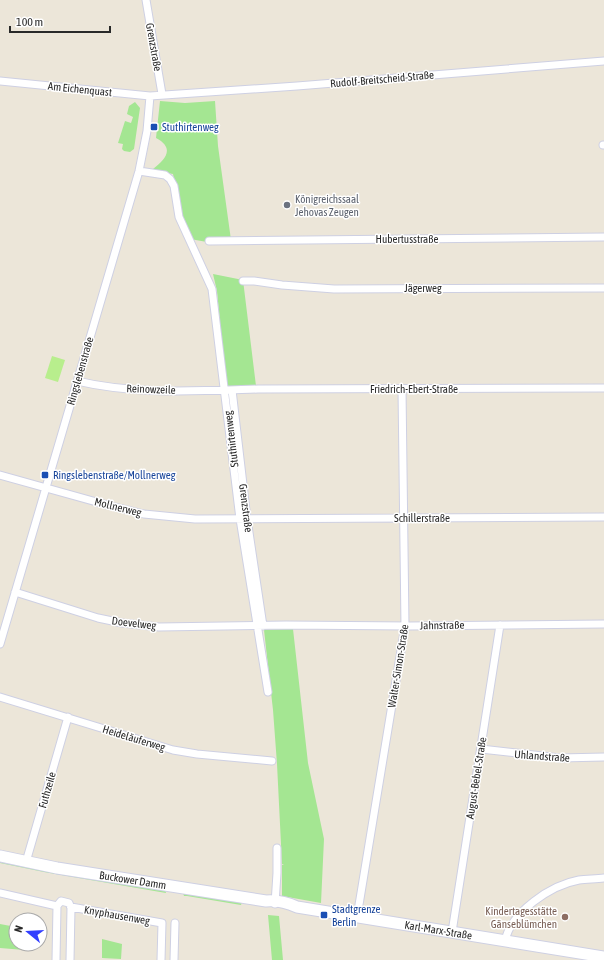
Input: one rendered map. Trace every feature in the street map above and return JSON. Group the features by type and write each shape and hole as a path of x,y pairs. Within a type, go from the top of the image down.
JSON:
{"main road":[{"name":"Buckower Damm","path":"0,856 26,862 276,903"},
{"name":"Karl-Marx-Straße","path":"276,903 286,909 297,907 604,956"}],"street":[{"name":"Grenzstraße","path":"146,0 161,95"},
{"name":"Rudolf-Breitscheid-Straße","path":"161,95 209,93 604,61"},
{"name":"Am Eichenquast","path":"0,81 150,96 161,95"},
{"name":"Ringslebenstraße","path":"0,644 139,171 147,131 150,96"},
{"name":"Stuthirtenweg","path":"139,171 165,175 170,178 174,186 179,217 212,289 228,391 268,692"},
{"name":"Hubertusstraße","path":"209,241 604,237"},
{"name":"Jägerweg","path":"243,281 334,289 604,288"},
{"name":"Reinowzeile","path":"77,381 94,385 122,388 228,391"},
{"name":"Friedrich-Ebert-Straße","path":"228,391 604,388"},
{"name":"Walter-Simon-Straße","path":"357,917 405,626 402,389"},
{"name":"Mollnerweg","path":"0,474 144,514 195,519 244,519"},
{"name":"Schillerstraße","path":"244,519 604,517"},
{"name":"Doevelweg","path":"15,592 98,618 122,623 159,626 260,626"},
{"name":"Jahnstraße","path":"260,626 604,624"},
{"name":"August-Bebel-Straße","path":"452,932 500,625"},
{"name":"Heideläuferweg","path":"0,697 173,750 194,754 272,761"},
{"name":"Futhzeile","path":"26,862 68,717"},
{"name":"Uhlandstraße","path":"481,749 560,758 604,757"},
{"path":"276,903 277,848"},
{"path":"504,940 515,920 538,898 559,886 579,880 604,878"},
{"name":"Knyphausenweg","path":"0,893 58,906 60,902 65,901 69,903 71,908 162,923 161,960"},
{"path":"56,960 58,906"},
{"path":"70,960 71,908"},
{"path":"174,923 174,960"}],"green space":[{"path":"160,101 185,103 215,101 218,146 231,240 207,242 190,239 182,220 173,174 155,171 153,169 165,157 167,150 162,142 156,138"},
{"path":"135,102 140,108 134,149 130,152 124,151 122,149 123,144 118,143 125,121 131,123 133,117 127,114 129,106"},
{"path":"213,274 243,280 256,386 226,386 217,291"},
{"path":"52,356 65,360 58,382 45,378"},
{"path":"293,629 308,763 324,839 321,903 282,896 282,865 284,865 282,864 273,710 264,630"},
{"path":"0,859 165,889 166,893 0,863"},
{"path":"183,893 242,902 241,905 184,896"},
{"path":"268,915 279,916 283,960 272,960"},
{"path":"0,924 8,926 8,949 0,948"},
{"path":"102,939 122,944 121,959 102,958"}],"place":[{"name":"Stuthirtenweg","path":"154,127"},
{"name":"Königreichssaal Jehovas Zeugen","path":"287,205"},
{"name":"Ringslebenstraße/Mollnerweg","path":"45,475"},
{"name":"Stadtgrenze Berlin","path":"324,915"},
{"name":"Kindertagesstätte Gänseblümchen","path":"565,917"}]}
